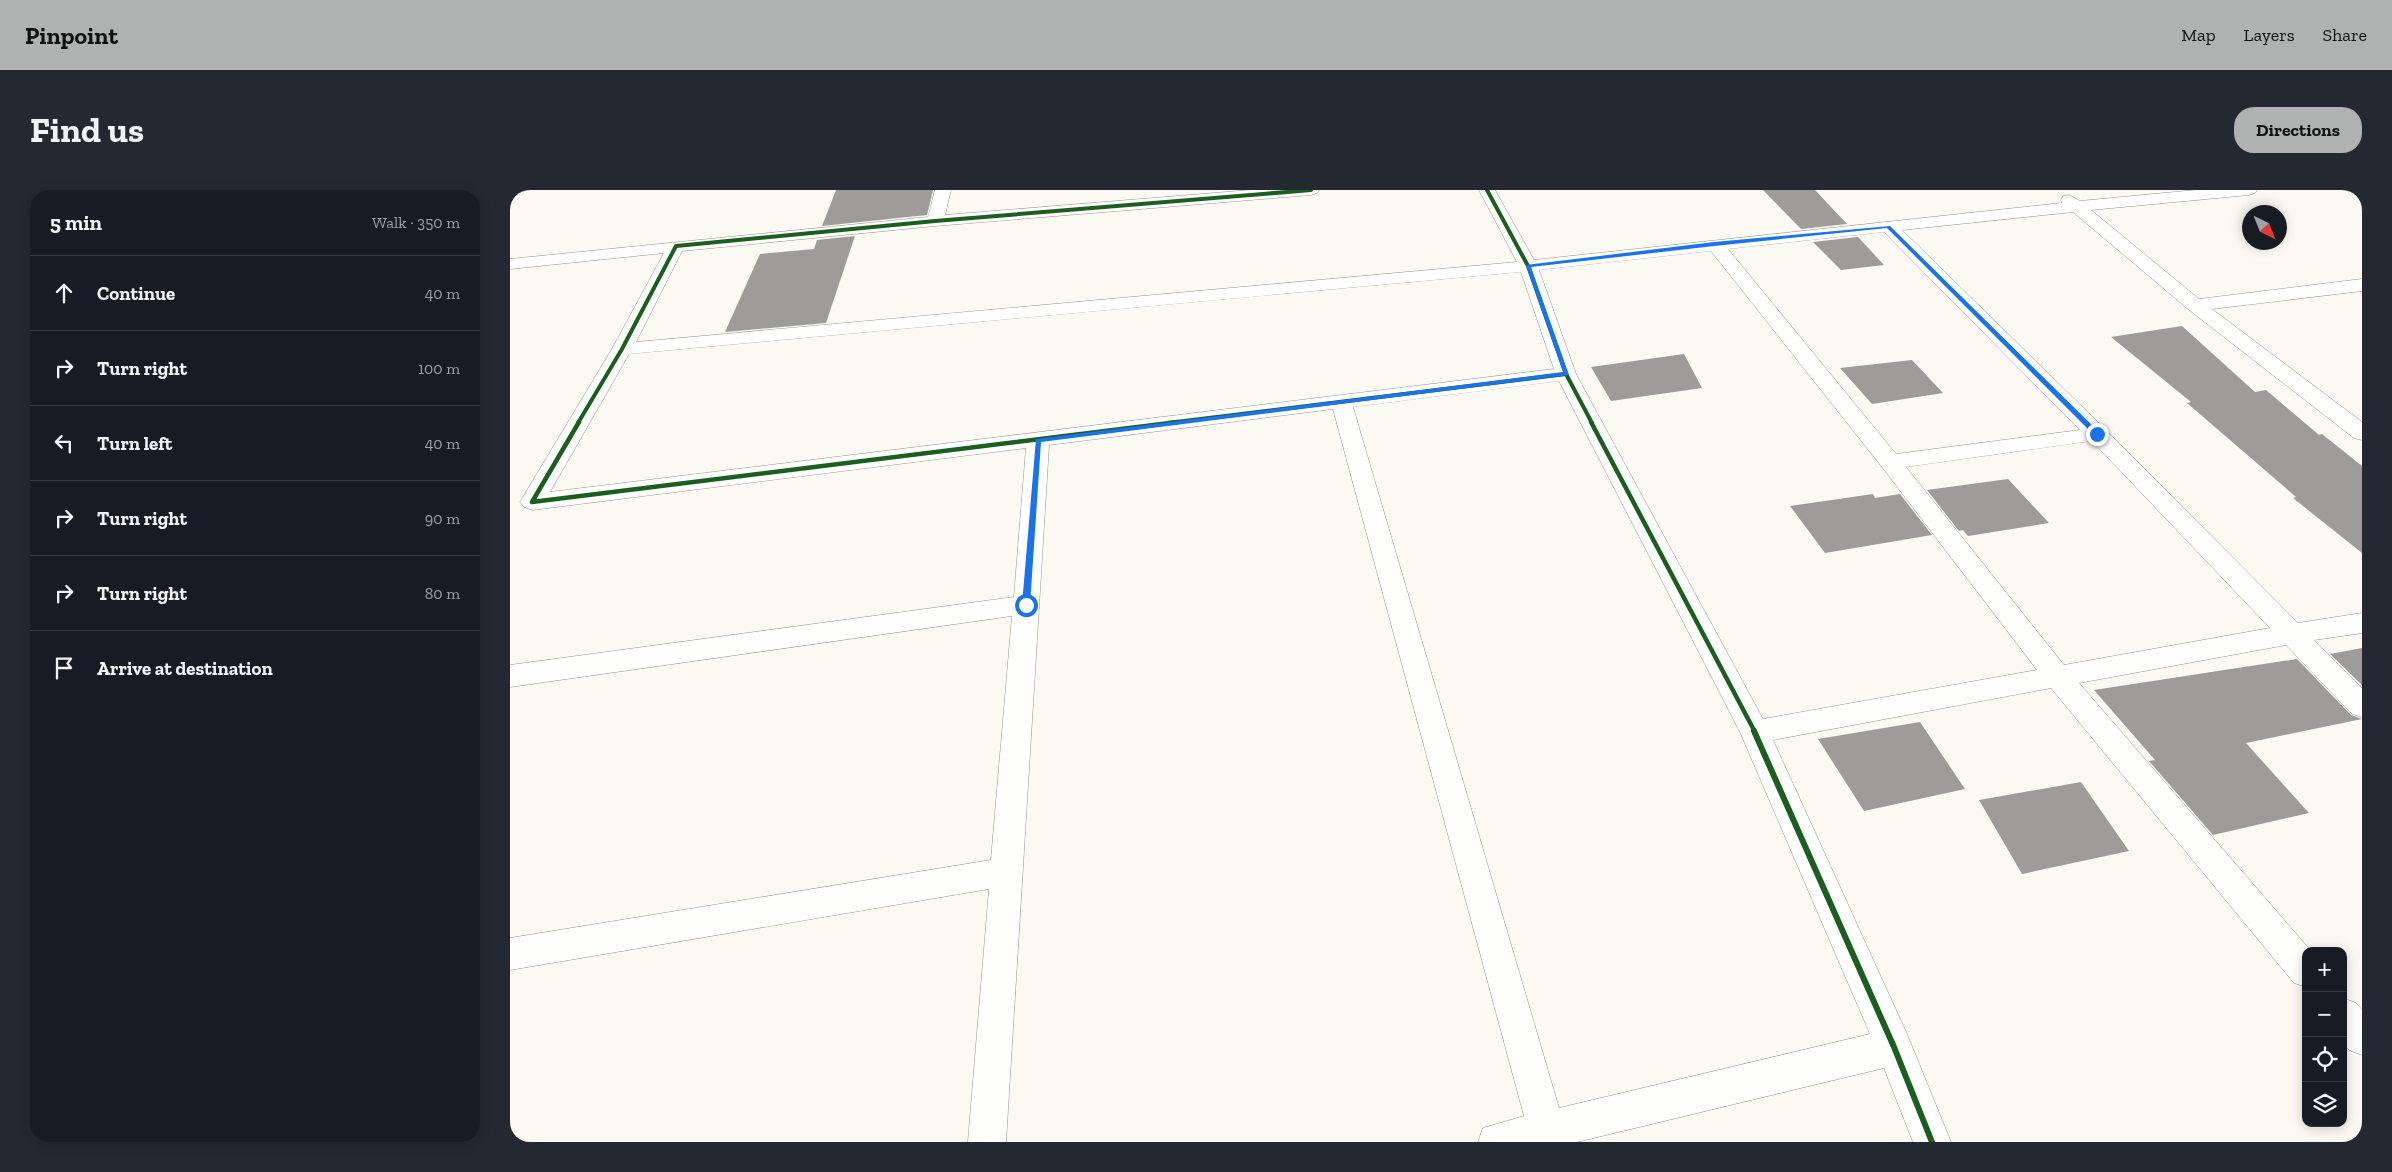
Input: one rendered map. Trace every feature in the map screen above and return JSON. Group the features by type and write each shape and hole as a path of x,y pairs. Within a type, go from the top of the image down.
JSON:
{"street":[{"path":"935,221 943,190"},
{"path":"510,264 935,221 1311,190"},
{"path":"1486,190 1528,266 1566,374 1755,732 1894,1047 1932,1142"},
{"path":"2056,190 2194,305 2362,433"},
{"path":"622,349 1528,266 1714,244 2249,190"},
{"path":"1888,227 2097,434 2362,706"},
{"path":"1714,244 1890,462 2057,676 2302,965"},
{"path":"521,504 622,349 676,246"},
{"path":"2194,305 2362,285"},
{"path":"521,504 1038,440 1341,400 1566,374"},
{"path":"1341,400 1547,1131"},
{"path":"1890,462 2097,434"},
{"path":"987,1142 1038,440"},
{"path":"510,676 1026,605"},
{"path":"1755,732 2057,676 2362,623"},
{"path":"510,954 1007,872"},
{"path":"2347,1020 2362,1037"},
{"path":"1497,1142 1894,1047"}],"building":[{"path":"836,190 933,190 927,215 822,226"},
{"path":"1763,190 1815,190 1847,224 1801,229"},
{"path":"855,236 826,323 725,332 760,254 814,249 817,240"},
{"path":"1858,237 1884,265 1841,270 1813,242"},
{"path":"2182,326 2255,392 2266,390 2319,435 2322,434 2362,466 2362,553 2293,498 2296,497 2187,403 2191,402 2111,337"},
{"path":"1684,354 1702,388 1611,401 1591,367"},
{"path":"1912,360 1943,393 1872,404 1840,368"},
{"path":"2008,479 2049,523 1968,536 1963,530 1959,531 1927,490"},
{"path":"1873,494 1875,498 1900,494 1932,535 1825,553 1790,506"},
{"path":"2362,648 2362,685 2330,654"},
{"path":"2297,659 2351,715 2362,719 2246,743 2309,813 2213,835 2149,761 2155,760 2094,690"},
{"path":"1920,722 1965,789 1864,811 1818,739"},
{"path":"2081,782 2129,851 2022,874 1979,800"}],"cycle path":[{"path":"1311,190 935,221 676,246 622,349 532,502 1566,374"},
{"path":"1487,190 1528,266 1566,374 1755,732 1894,1047 1932,1142"}],"route":[{"path":"1026,605 1038,440 1341,400 1566,374 1528,266 1714,244 1888,227 2097,434"}]}
